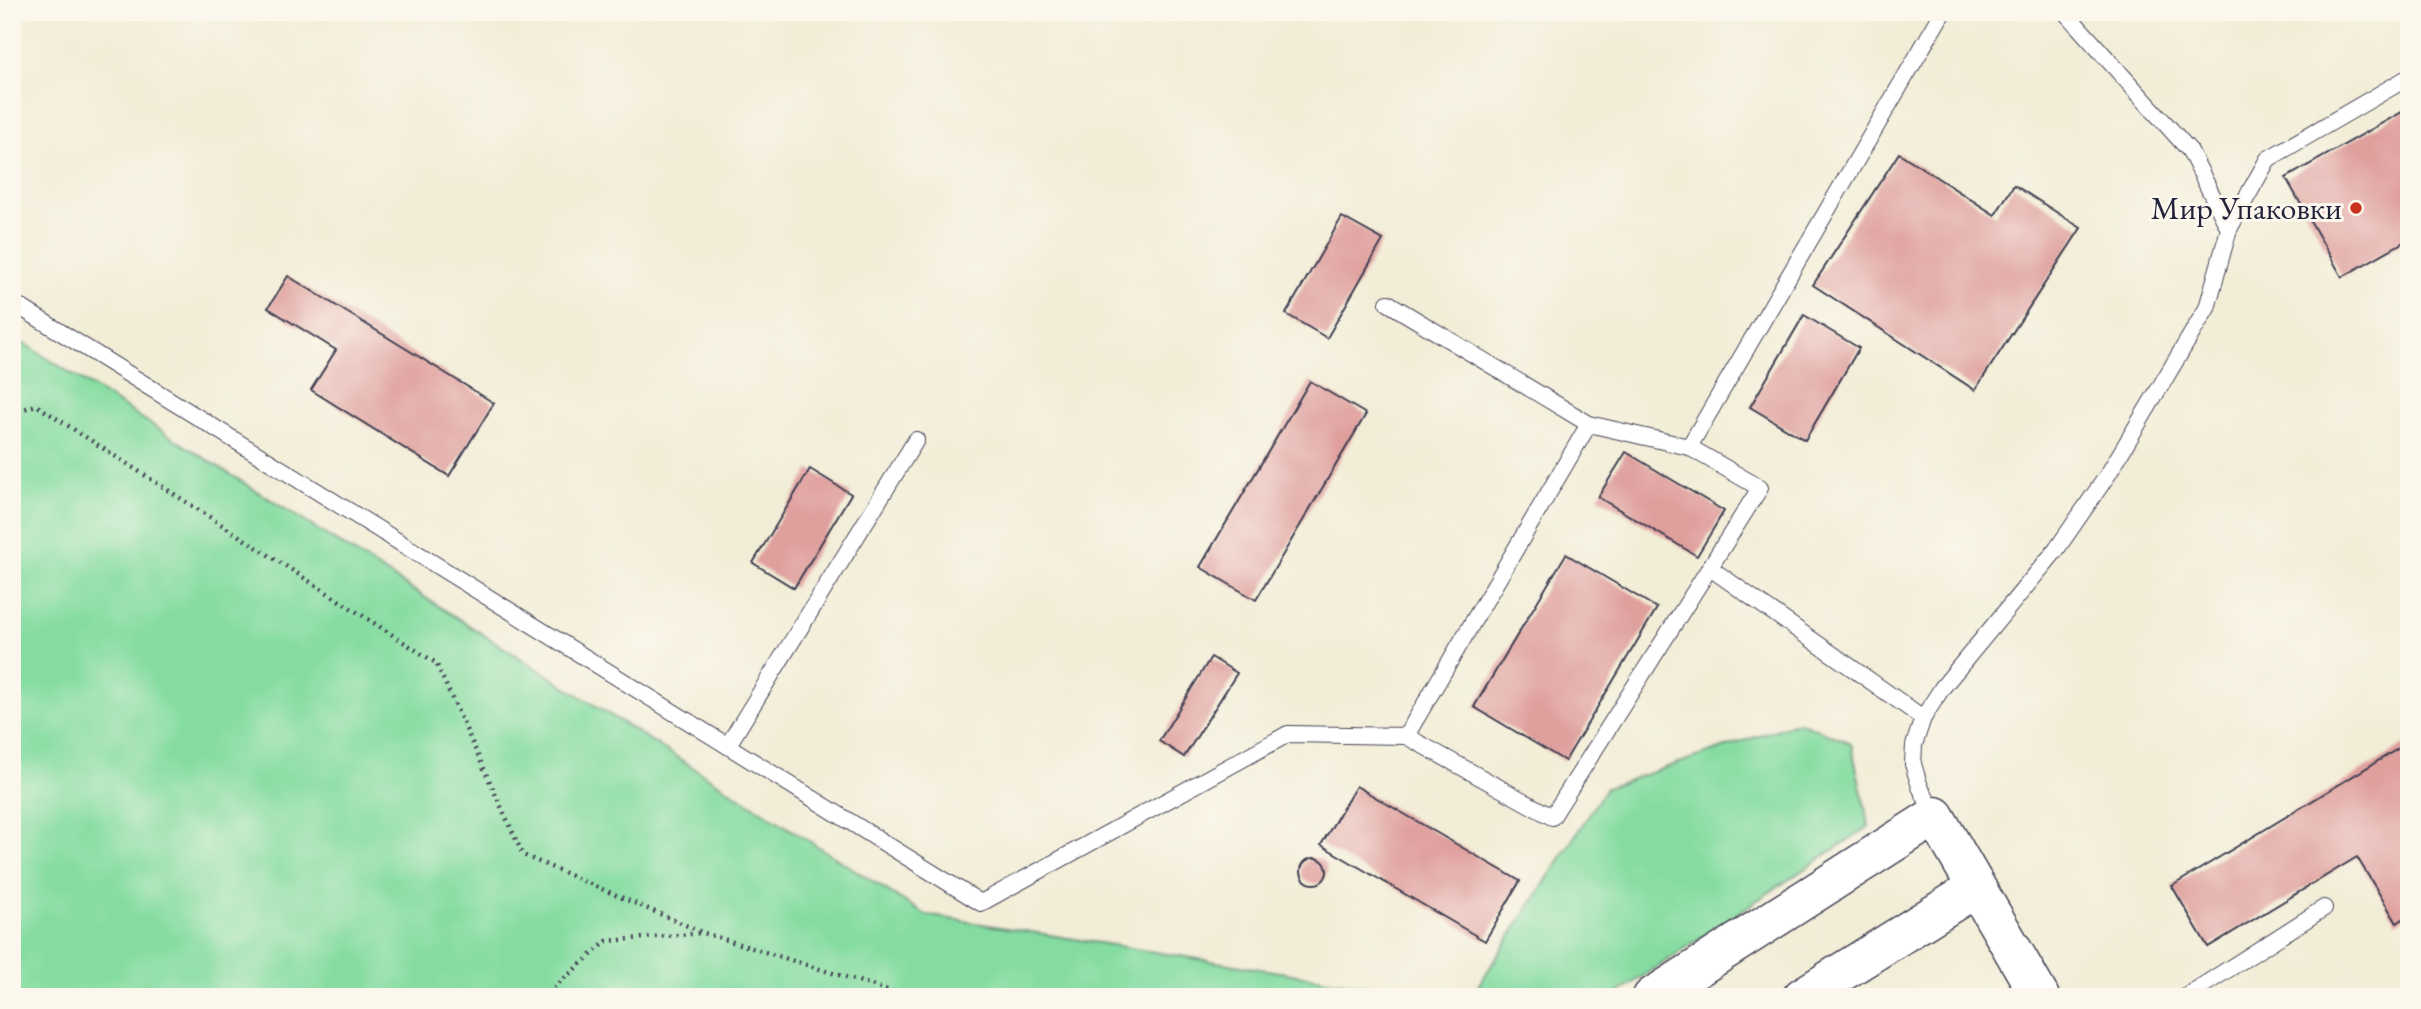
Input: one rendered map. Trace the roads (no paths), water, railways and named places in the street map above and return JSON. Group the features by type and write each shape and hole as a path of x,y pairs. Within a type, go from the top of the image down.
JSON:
{"main road":[{"path":"1652,997 1935,816 2040,997"},
{"path":"1802,997 1976,888"}],"lane":[{"path":"1689,447 1944,12"},
{"path":"2065,12 2190,151 2229,229"},
{"path":"1935,816 1920,787 1913,764 1914,746 1923,718 1942,688 2056,550 2107,475 2207,308 2229,229 2268,159 2409,77"},
{"path":"12,302 981,902 1288,734 1406,736 1552,817 1760,488 1689,447 1589,424 1388,303"},
{"path":"1406,736 1589,424"},
{"path":"728,745 916,440"},
{"path":"1710,568 1923,718"},
{"path":"2185,997 2324,908"}],"place":[{"name":"Мир Упаковки","path":"2356,208"}]}
